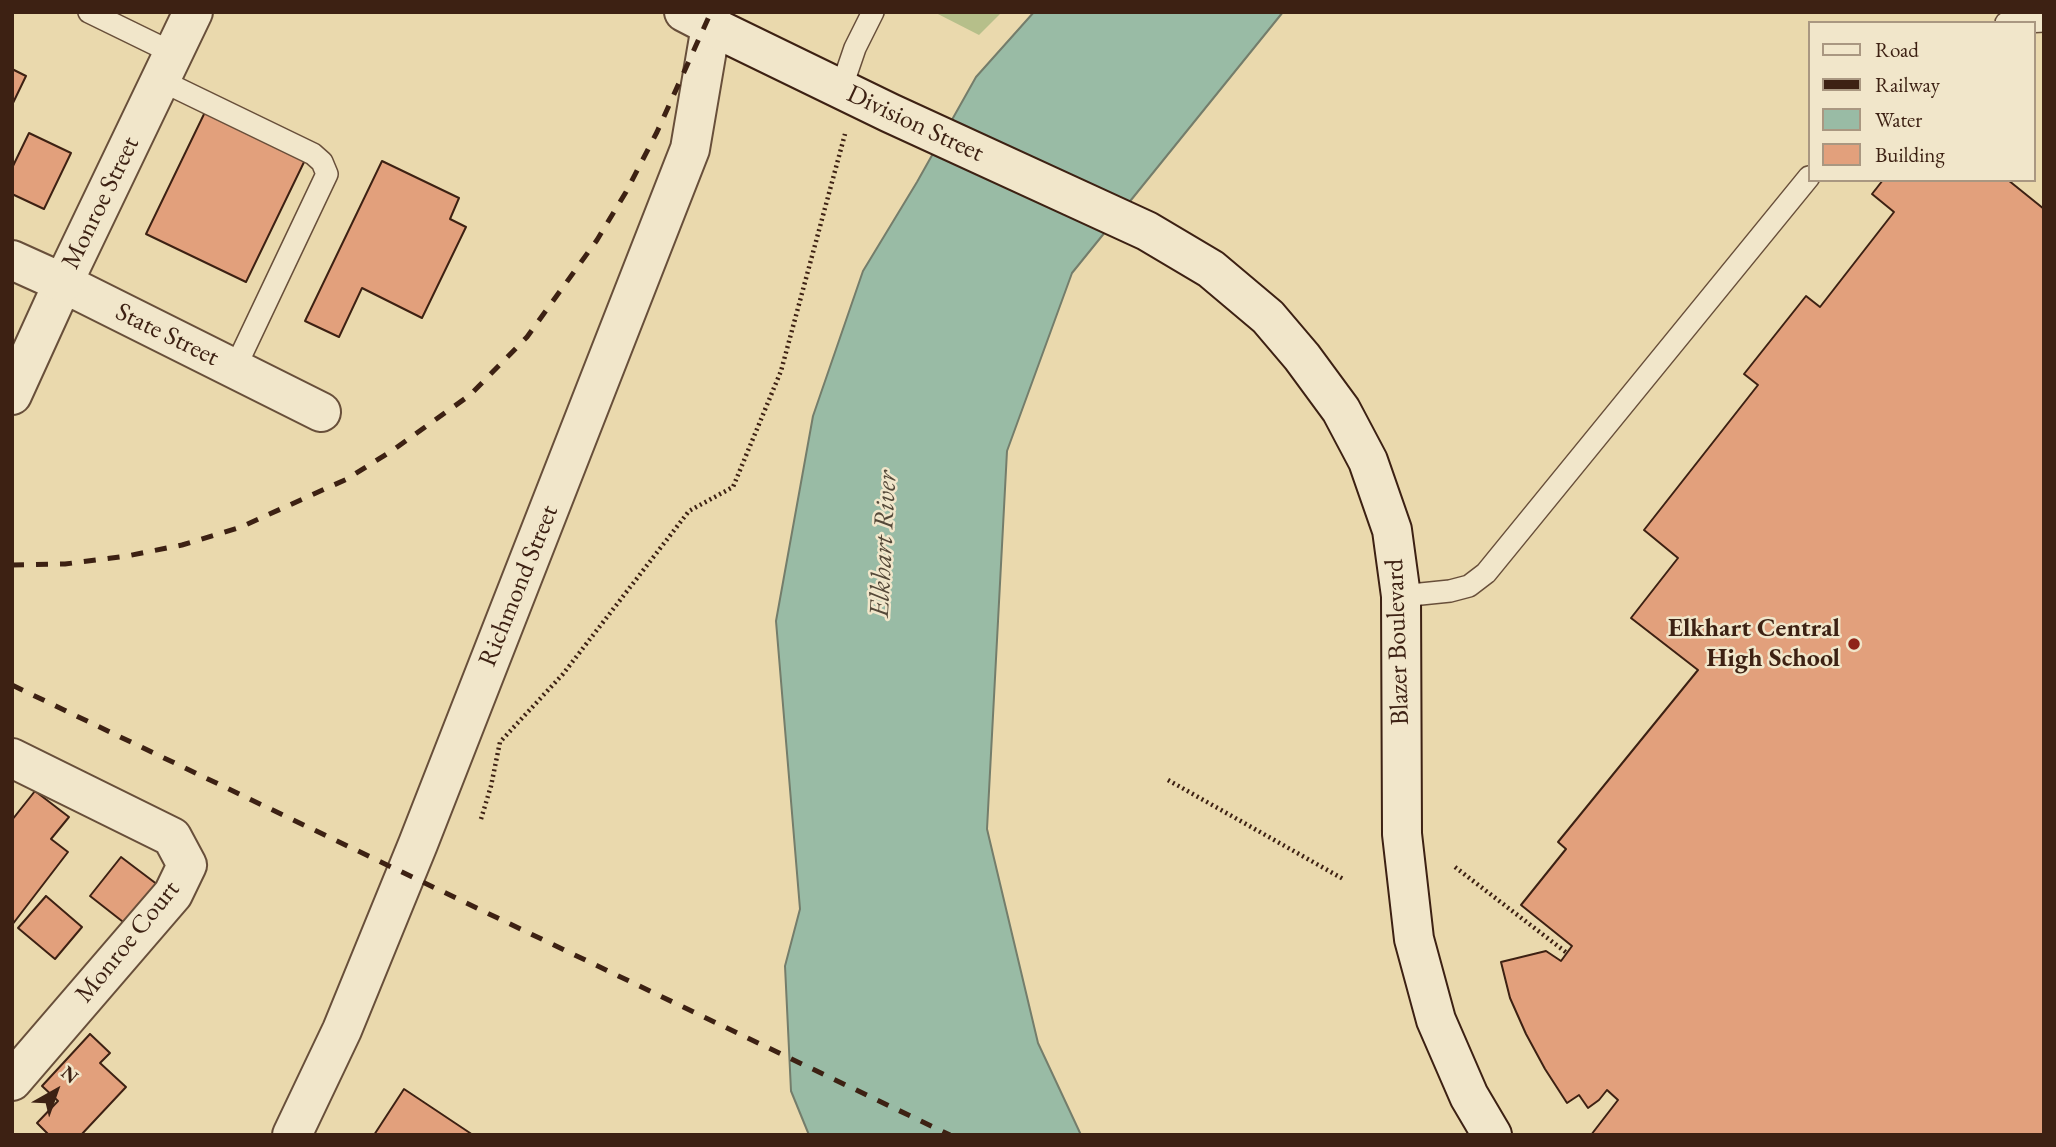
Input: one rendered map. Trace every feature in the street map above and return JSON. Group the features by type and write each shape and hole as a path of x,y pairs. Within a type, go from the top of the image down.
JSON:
{"street":[{"name":"Monroe Street","path":"12,395 193,12"},
{"name":"Division Street","path":"702,17 890,113 1147,231"},
{"name":"Richmond Street","path":"292,1135 342,1030 418,844 690,149 702,17"},
{"name":"Blazer Boulevard","path":"1147,231 1212,269 1268,317 1341,410 1368,461 1392,530 1401,596 1402,834 1414,939 1436,1020 1469,1096 1492,1135"},
{"name":"State Street","path":"12,260 321,412"},
{"name":"Monroe Court","path":"12,758 172,837 187,865 173,894 12,1082"}],"lane":[{"path":"89,12 167,67 313,154 322,162 327,174 235,369"},
{"path":"841,89 855,48 873,12"},
{"path":"1401,596 1460,589 1469,586 1486,573 1808,178"}],"path":[{"path":"481,819 500,743 564,674 690,511 733,487 781,371 845,134"},
{"path":"1168,780 1345,880"},
{"path":"1455,867 1567,953"}],"shaded area":[{"path":"934,12 1002,12 979,35"}],"water":[{"name":"Elkhart River","path":"1034,12 1283,12 1072,273 1007,451 987,829 1038,1043 1081,1135 809,1135 791,1091 785,966 800,909 776,621 813,416 863,271 976,77"}],"building":[{"path":"12,69 26,76 12,105"},
{"path":"206,110 306,158 246,282 146,234"},
{"path":"29,133 71,153 44,209 12,194 12,168"},
{"path":"382,161 459,198 450,219 466,227 422,318 362,288 339,337 305,321"},
{"name":"Elkhart Central High School","path":"1881,182 2010,182 2044,209 2044,1135 1591,1135 1618,1100 1607,1090 1588,1108 1579,1095 1567,1103 1526,1034 1510,998 1501,962 1546,951 1561,961 1572,946 1521,905 1566,849 1558,842 1698,670 1631,618 1678,558 1644,530 1758,385 1744,374 1806,296 1820,307 1894,212 1872,194"},
{"path":"35,791 69,817 51,839 68,852 12,925 12,820"},
{"path":"121,857 158,885 127,925 90,896"},
{"path":"46,896 82,927 55,959 18,928"},
{"path":"90,1034 110,1053 100,1063 126,1087 81,1135 49,1135 37,1123 58,1101 42,1086"},
{"path":"404,1089 473,1135 374,1135"}],"railway":[{"path":"12,565 65,564 127,556 182,545 241,527 347,479 470,395 527,337 597,240 657,132 711,12"},
{"path":"12,685 950,1135"}],"place":[{"name":"Elkhart Central High School","path":"1854,644"}]}
